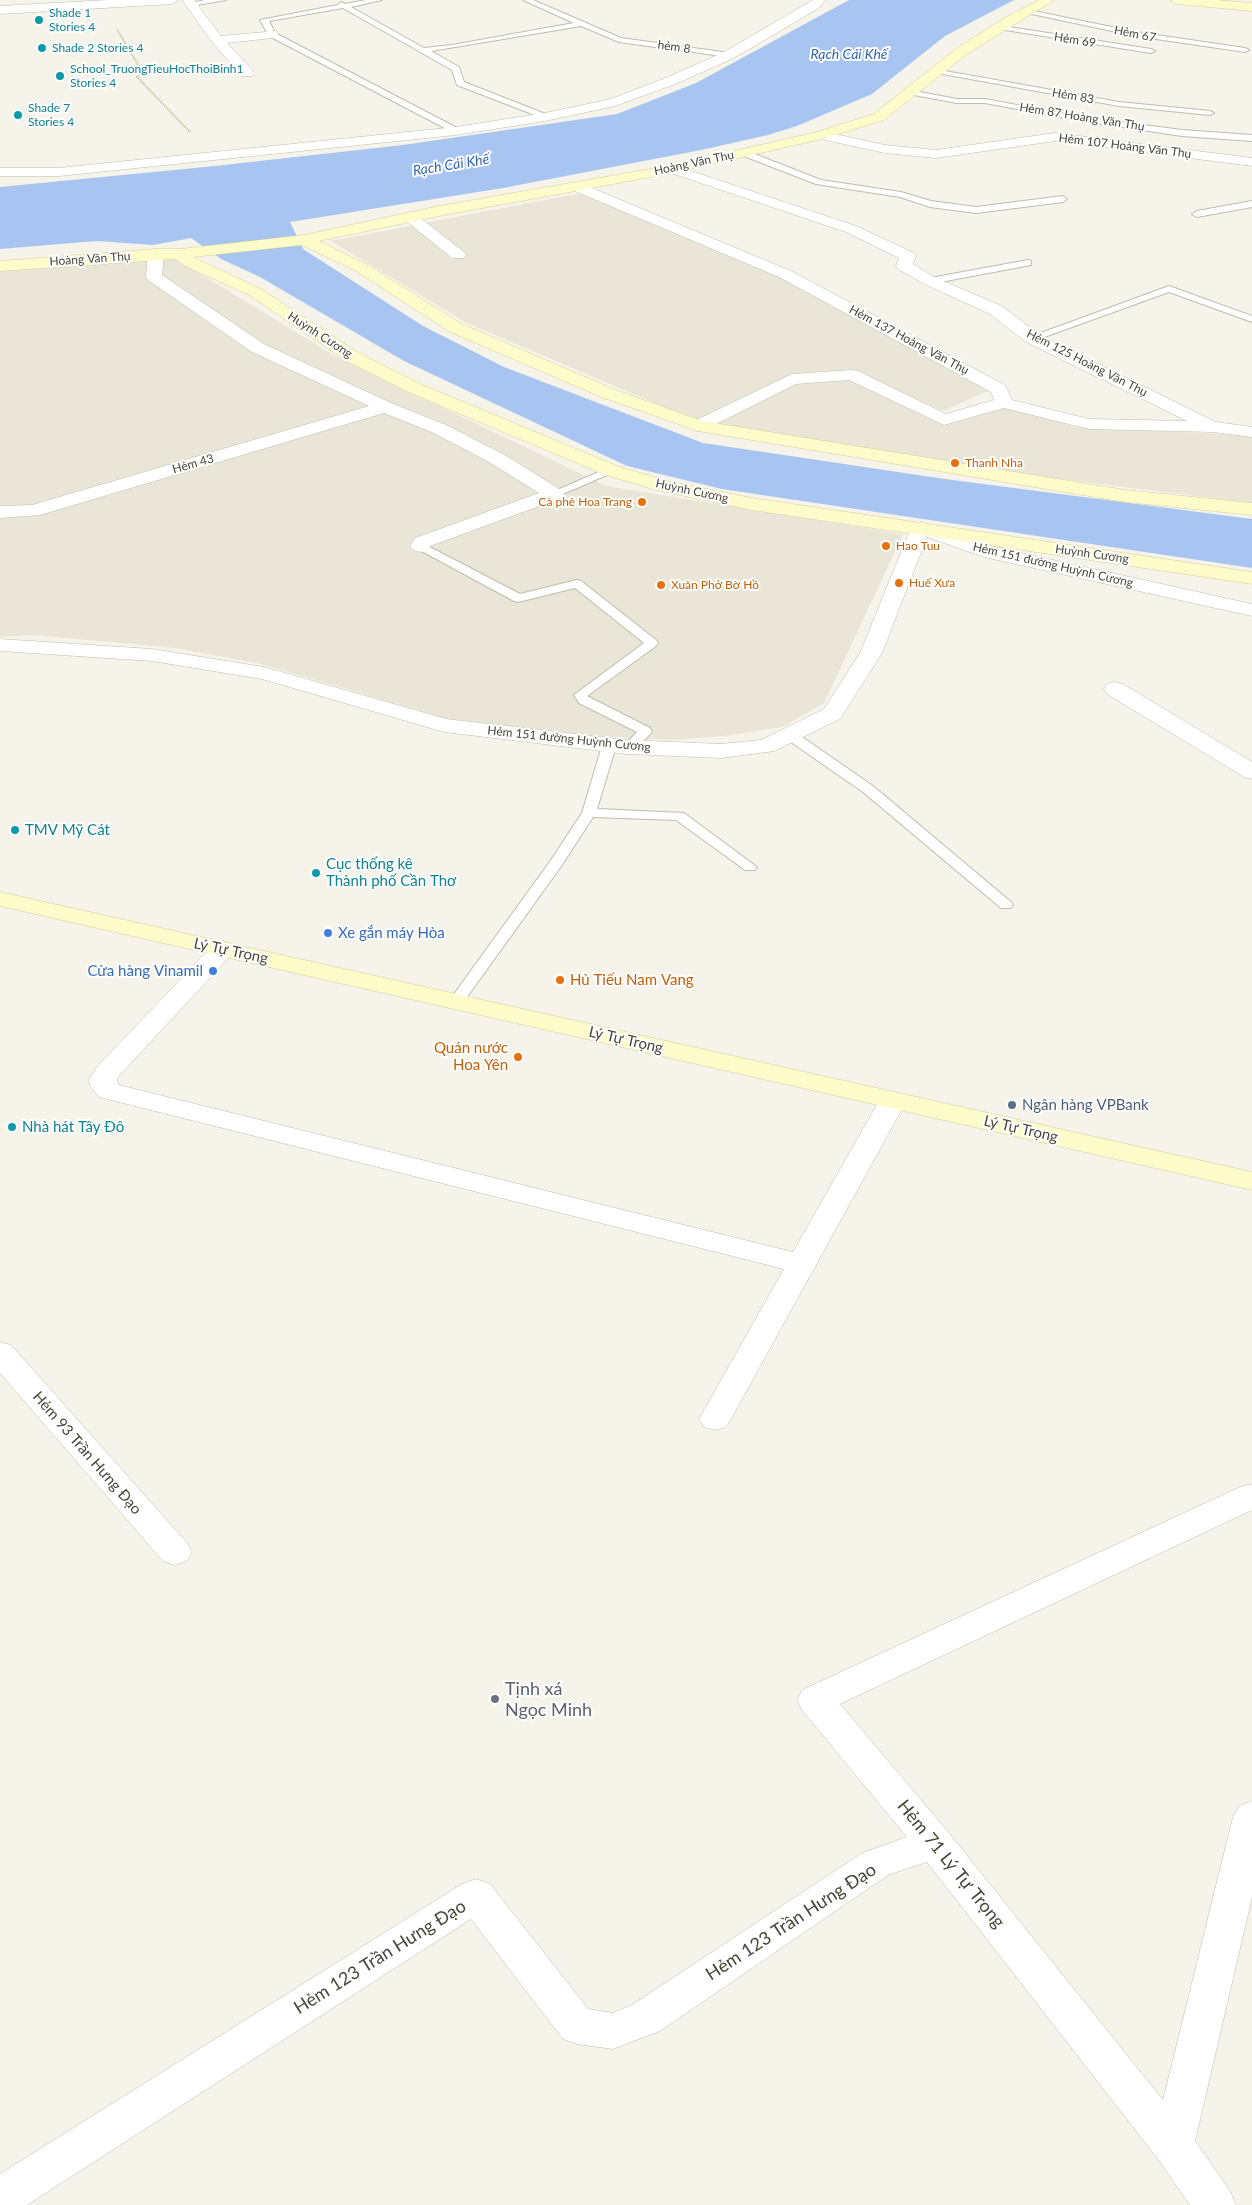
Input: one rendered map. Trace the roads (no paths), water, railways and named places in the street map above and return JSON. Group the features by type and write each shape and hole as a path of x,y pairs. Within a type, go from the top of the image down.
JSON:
{"street":[{"path":"0,10 172,0"},
{"path":"0,172 59,172 456,131 545,117 614,102 673,80 728,55 815,5 819,0"},
{"name":"Hoàng Văn Thụ","path":"0,266 156,254 180,254 304,240 410,217 673,169 821,135 879,117 962,51 999,27 1048,0"},
{"path":"1176,0 1252,6"},
{"path":"190,2 218,40 247,73"},
{"path":"218,40 272,34"},
{"name":"Hẻm 107 Hoàng Văn Thụ","path":"821,135 885,149 936,154 1055,137 1252,162"},
{"name":"Hẻm 125 Hoàng Văn Thụ","path":"673,169 851,229 908,256 904,266 930,281 996,310 1032,338 1213,426"},
{"name":"Hẻm 137 Hoàng Văn Thụ","path":"575,186 785,274 999,389 1004,403"},
{"path":"410,217 458,255"},
{"path":"304,240 362,268 456,328 608,393 698,426 1125,496 1252,509"},
{"path":"156,254 154,277 258,348 385,407 440,429 496,458 554,494"},
{"name":"Huỳnh Cương","path":"180,254 189,262 255,292 351,356 404,382 610,470 663,486 752,504 1252,578"},
{"path":"698,426 792,380 852,375 944,420 1004,403 1089,424 1213,426 1252,432"},
{"name":"Hẻm 43","path":"0,512 33,511 385,407"},
{"path":"420,546 422,542 554,494"},
{"name":"Hẻm 151 đường Huỳnh Cương","path":"0,645 142,654 264,673 444,725 620,746 721,751 766,746 832,714 871,653 921,528 984,551 1252,610"},
{"path":"1115,689 1252,772"},
{"name":"Lý Tự Trọng","path":"0,899 1252,1181"},
{"path":"223,949 107,1072 102,1080 104,1086 109,1091 801,1264"},
{"path":"715,1419 893,1100"},
{"name":"Hẻm 93 Trần Hưng Đạo","path":"0,1353 175,1552"},
{"name":"Hẻm 71 Lý Tự Trọng","path":"1215,2205 1173,2145 935,1843 815,1700 1252,1496"},
{"path":"1173,2145 1252,1817"},
{"name":"Hẻm 123 Trần Hưng Đạo","path":"0,2198 476,1896 577,2026 613,2031 646,2018 876,1864 935,1843"}],"lane":[{"path":"190,2 222,0"},
{"path":"335,0 456,70 460,83 545,117"},
{"path":"378,0 264,20 272,34 456,131"},
{"name":"hẻm 8","path":"527,0 619,40 728,55"},
{"name":"Hẻm 67","path":"1027,11 1136,34 1245,50"},
{"path":"422,50 452,47 582,24"},
{"name":"Hẻm 69","path":"999,27 1151,51"},
{"name":"Hẻm 83","path":"937,71 1118,104 1210,113"},
{"name":"Hẻm 87 Hoàng Văn Thụ","path":"912,92 957,101 985,101 1075,118 1182,133 1252,138"},
{"path":"744,153 819,182 901,195 930,204 976,210 1064,199"},
{"path":"1197,214 1252,204"},
{"path":"930,281 1028,263"},
{"path":"1032,338 1169,290 1252,318"},
{"path":"554,494 610,470"},
{"path":"420,546 518,598 577,584 652,644 580,695 584,700 645,731 620,746 589,813 557,862 456,1001"},
{"path":"790,736 868,789 1006,905"},
{"path":"589,813 679,816 750,867"}],"water":[{"name":"Rạch Cái Khế","path":"849,0 1014,0 945,36 872,94 797,126 768,135 701,150 503,188 290,222 303,249 423,326 504,367 703,443 945,479 1252,519 1252,568 722,489 627,466 404,361 260,277 221,259 191,238 153,245 97,241 0,249 0,187 403,145 617,114 696,83"}],"place":[{"name":"Shade 1 Stories 4","path":"39,20"},
{"name":"Shade 2 Stories 4","path":"42,48"},
{"name":"School_TruongTieuHocThoiBinh1 Stories 4","path":"60,76"},
{"name":"Shade 7 Stories 4","path":"18,115"},
{"name":"Thanh Nha","path":"955,463"},
{"name":"Cà phê Hoa Trang","path":"642,502"},
{"name":"Hao Tuu","path":"886,546"},
{"name":"Huế Xưa","path":"899,583"},
{"name":"Xuân Phở Bờ Hồ","path":"661,585"},
{"name":"TMV Mỹ Cát","path":"15,830"},
{"name":"Cục thống kê Thành phố Cần Thơ","path":"316,873"},
{"name":"Xe gắn máy Hòa","path":"328,933"},
{"name":"Cửa hàng Vinamil","path":"213,971"},
{"name":"Hủ Tiếu Nam Vang","path":"560,980"},
{"name":"Quán nước Hoa Yên","path":"518,1057"},
{"name":"Ngân hàng VPBank","path":"1012,1105"},
{"name":"Nhà hát Tây Đô","path":"12,1127"},
{"name":"Tịnh xá Ngọc Minh","path":"495,1699"}]}
